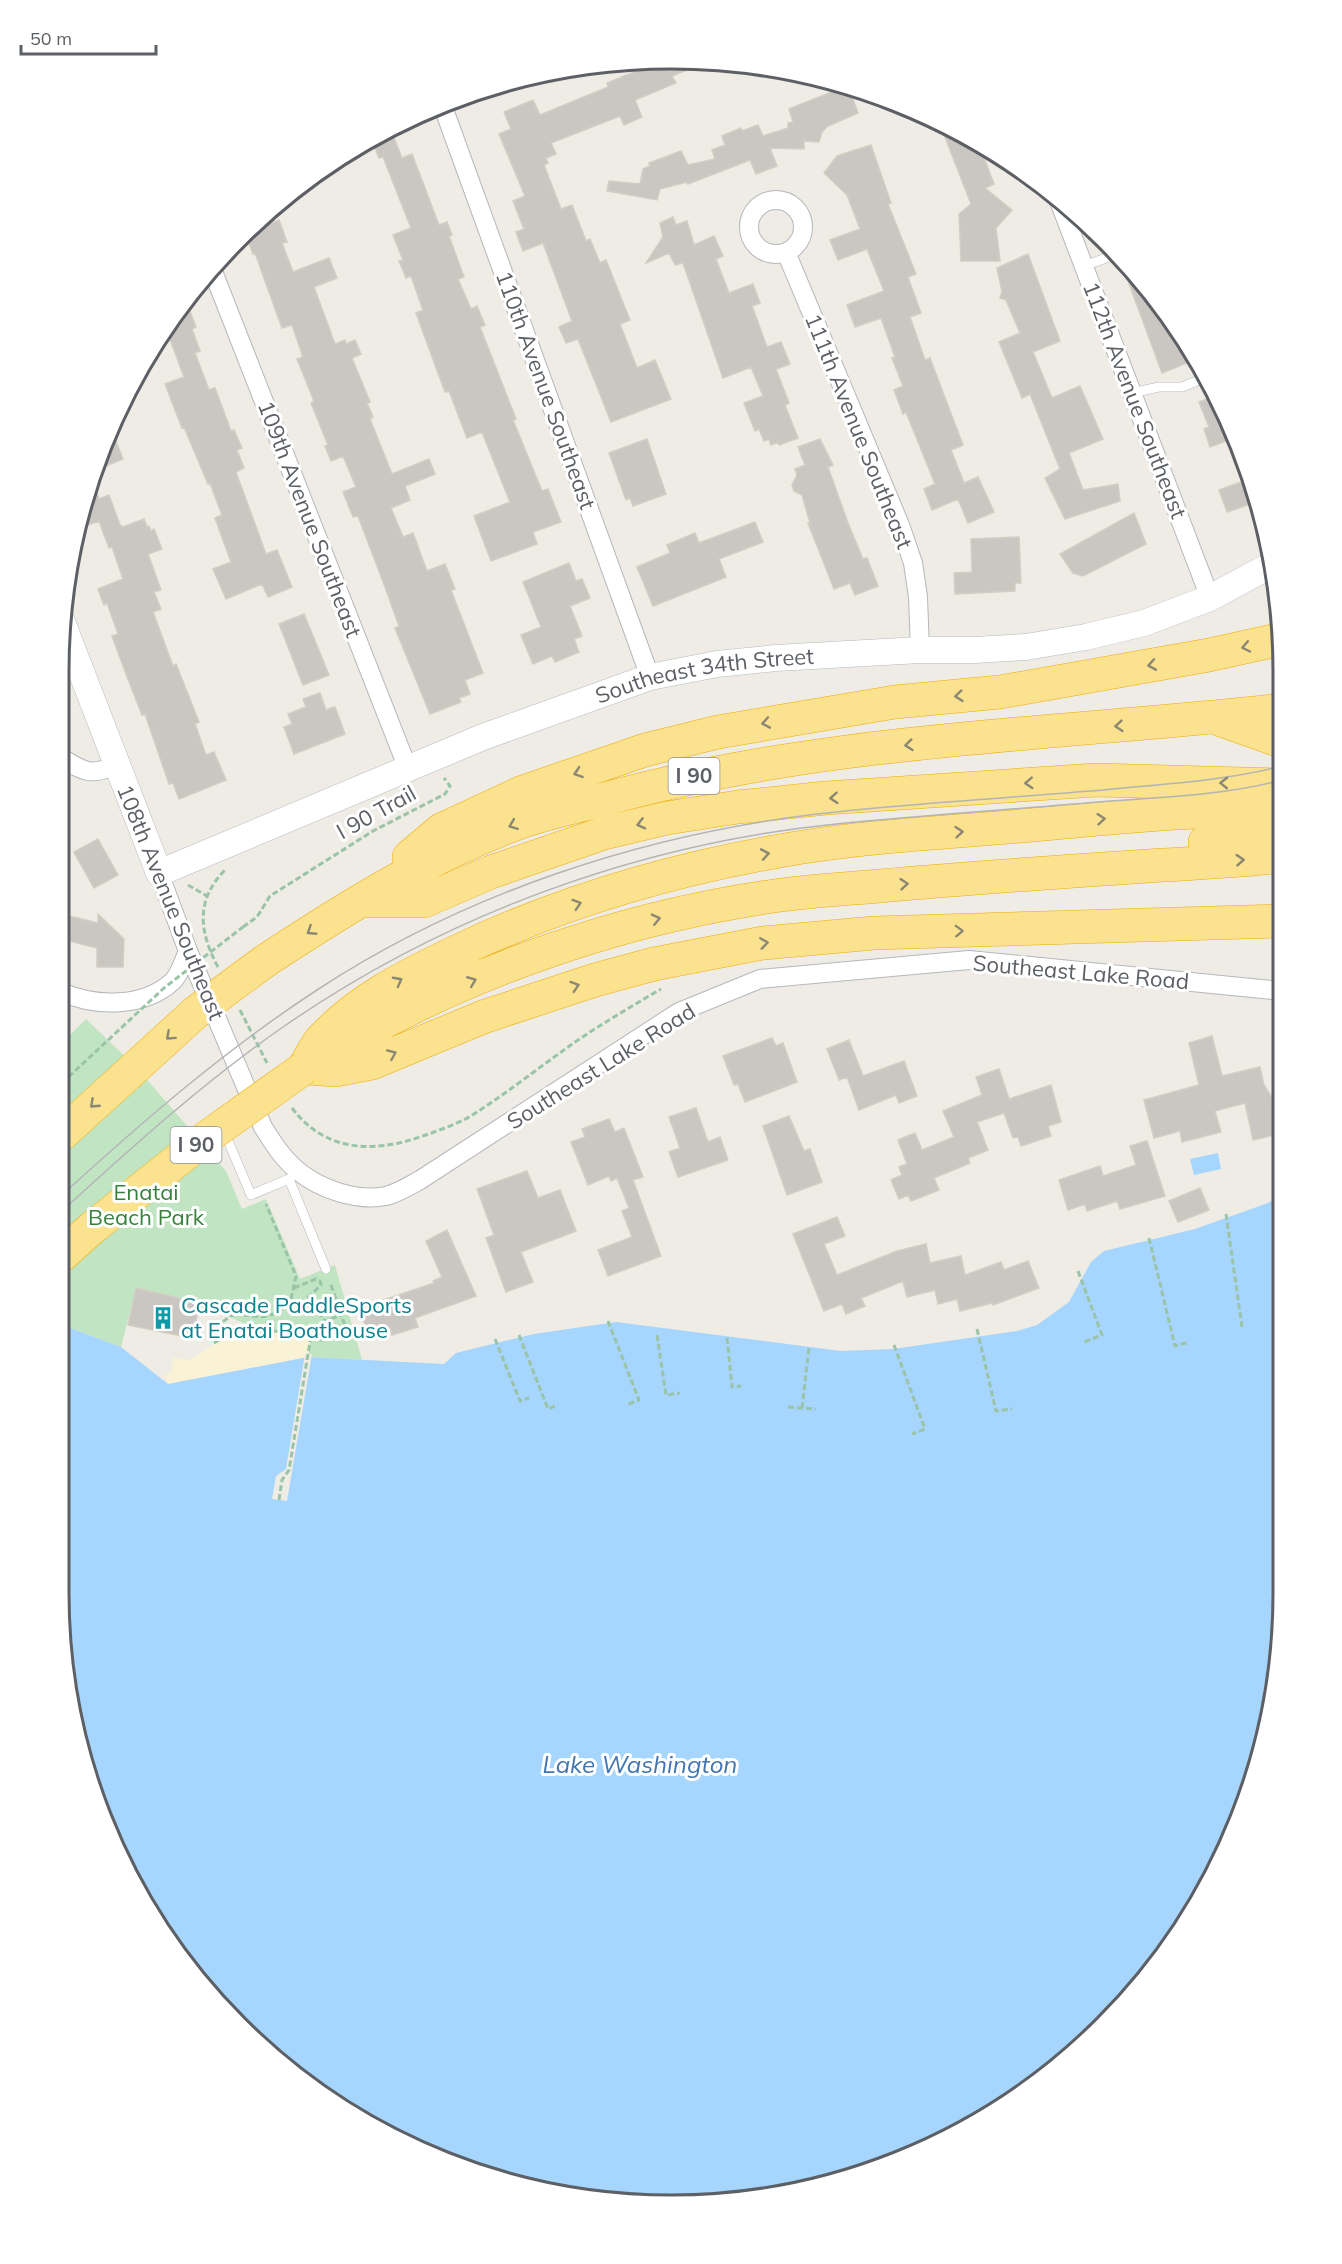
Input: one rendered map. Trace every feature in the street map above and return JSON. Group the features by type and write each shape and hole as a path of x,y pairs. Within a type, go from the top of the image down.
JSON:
{"highway":[{"path":"358,902 441,830 523,792 645,750 718,732 816,714 895,702 1000,692 1209,655 1272,641"},
{"name":"I 90","path":"69,1128 195,1013 265,961 358,902 450,851 520,822 664,783 759,763 858,750 1273,711"},
{"path":"1213,717 1273,738"},
{"path":"358,902 424,901 491,872 604,833 667,818 738,807 872,795 1096,780 1273,785"},
{"path":"321,1059 363,1002 426,966 512,928 612,892 711,864 806,847 1000,828 1166,814 1273,812"},
{"path":"972,878 1273,832"},
{"name":"I 90","path":"69,1249 116,1208 203,1140 321,1059 439,994 579,940 650,920 716,905 777,895 972,878 1273,857"},
{"path":"321,1059 372,1063 483,1017 595,980 654,964 763,943 874,933 1273,921"}],"street":[{"name":"110th Avenue Southeast","path":"445,113 650,677"},
{"name":"112th Avenue Southeast","path":"1064,215 1210,598"},
{"name":"111th Avenue Southeast","path":"786,252 900,525 912,563 916,586 920,650"},
{"name":"109th Avenue Southeast","path":"215,277 408,769"},
{"name":"Southeast 34th Street","path":"159,873 483,737 650,677 717,664 776,658 1026,647 1086,637 1144,623 1210,598 1264,569"},
{"name":"108th Avenue Southeast","path":"70,642 188,951 263,1127 293,1175"},
{"path":"69,762 83,771 104,770 116,765"},
{"path":"69,995 100,1002 126,1002 152,995 174,980 188,951"},
{"name":"Southeast Lake Road","path":"293,1175 345,1193 368,1197 384,1196 400,1191 679,1012 760,980 969,960 1273,990"}],"lane":[{"path":"1084,266 1108,257"},
{"path":"1132,393 1159,387 1182,387 1198,381"},
{"path":"229,1143 251,1195 293,1175 326,1269"}],"path":[{"name":"I 90 Trail","path":"69,1076 164,988 257,917 270,896 373,831 445,794 449,789 449,782 445,778 438,777"},
{"path":"209,950 204,936 203,920 207,896 218,877 230,866"},
{"path":"183,882 207,896"},
{"path":"199,1306 234,1314 262,1317 274,1314 285,1307 291,1299 296,1276 261,1191"},
{"path":"1226,1214 1242,1327"},
{"path":"1149,1238 1175,1346 1189,1342"},
{"path":"214,1343 234,1331 243,1329 251,1332 274,1330 311,1336 321,1340 338,1337 345,1326 326,1269"},
{"path":"1078,1270 1102,1335 1084,1342"},
{"path":"294,1288 316,1280 320,1281 319,1289 304,1303 309,1306 326,1299 329,1300 330,1305 321,1313 325,1321 342,1315"},
{"path":"208,1332 234,1314"},
{"path":"608,1321 639,1400 626,1405"},
{"path":"977,1329 996,1411 1012,1408"},
{"path":"519,1335 548,1409 558,1405"},
{"path":"657,1335 666,1395 680,1393"},
{"path":"279,1500 282,1480 289,1470 311,1336"},
{"path":"727,1338 732,1387 741,1386"},
{"path":"495,1339 520,1401 529,1398"},
{"path":"894,1345 925,1429 912,1434"},
{"path":"802,1408 809,1347"},
{"path":"788,1407 816,1409"}],"green space":[{"name":"Enatai Beach Park","path":"86,1019 137,1068 226,1171 242,1209 266,1199 300,1279 335,1265 362,1360 308,1357 311,1336 245,1324 200,1303 136,1288 121,1347 69,1328 69,1036"}],"sand":[{"path":"243,1329 251,1332 274,1331 311,1336 308,1357 168,1384 165,1376 172,1370 173,1358 190,1360 234,1331"}],"water":[{"path":"1218,1153 1221,1169 1194,1175 1190,1159"},
{"name":"Lake Washington","path":"1273,1200 1272,1632 1261,1710 1241,1787 1211,1859 1172,1927 1149,1959 1097,2019 1068,2046 1005,2094 937,2133 901,2149 865,2163 788,2183 750,2190 671,2195 592,2190 554,2183 477,2163 441,2149 405,2133 337,2094 274,2046 245,2019 218,1990 170,1927 131,1859 101,1787 90,1749 74,1672 69,1593 69,1328 121,1347 168,1384 308,1357 444,1364 456,1353 534,1334 616,1322 841,1351 893,1349 1017,1331 1037,1325 1069,1302 1091,1262 1104,1251 1195,1229"}],"pier":[{"path":"305,1354 312,1354 287,1501 272,1499 276,1476 286,1469"}],"building":[{"path":"688,69 672,76 676,83 635,100 642,117 624,125 620,116 551,143 556,154 546,158 548,163 544,165 561,209 572,205 586,241 590,239 600,263 606,260 630,320 620,324 637,368 655,360 671,399 611,422 578,339 566,343 559,327 572,321 543,243 523,251 516,232 524,229 513,201 525,196 499,134 511,129 504,112 533,100 540,115 608,87 607,83 640,70"},
{"path":"833,92 852,97 858,113 828,126 822,132 819,142 804,141 804,149 770,148 777,166 756,174 750,160 688,184 687,182 660,189 657,200 607,191 609,181 640,184 643,169 650,166 649,163 681,151 688,165 715,159 712,150 725,145 722,136 741,128 742,131 758,125 763,136 788,128 788,123 793,122 789,109"},
{"path":"944,135 984,157 994,184 985,188 1012,210 996,228 1000,261 961,261 959,214 971,204"},
{"path":"394,137 402,158 412,154 439,225 447,222 452,235 449,236 464,277 458,279 471,309 477,306 485,325 480,327 516,419 513,420 542,491 548,489 561,522 533,532 537,544 491,561 474,516 510,502 482,432 467,438 449,391 445,392 416,313 423,310 411,276 406,278 399,261 403,260 393,235 411,228 383,157 379,158 375,147"},
{"path":"871,145 891,203 888,204 916,274 908,277 921,313 910,317 925,360 930,358 963,445 951,450 964,483 978,477 994,512 968,523 958,499 932,510 924,489 935,484 906,412 903,414 894,390 903,386 892,358 895,357 881,318 855,327 847,305 884,291 867,249 838,260 830,240 860,229 847,195 824,173 837,156"},
{"path":"673,217 676,225 687,221 694,245 714,236 723,256 716,259 729,293 753,284 760,303 752,306 767,347 781,342 790,364 776,369 789,403 785,405 798,438 779,445 778,442 771,445 769,439 764,441 759,429 755,431 744,403 763,396 751,367 723,378 683,263 675,265 669,253 646,263 663,237 660,223"},
{"path":"279,220 287,242 282,243 293,272 329,258 337,278 314,287 335,344 345,340 346,344 355,340 361,354 352,358 370,402 367,403 373,417 370,419 392,474 429,459 435,474 405,486 410,500 391,508 403,537 413,533 427,571 445,564 455,589 451,590 483,673 465,680 470,694 459,698 461,702 430,714 395,628 399,626 358,516 353,517 343,492 356,487 343,456 331,461 325,446 328,445 311,403 314,401 297,359 303,357 292,325 282,328 255,253 253,254 249,242 267,224"},
{"path":"1028,254 1060,341 1033,352 1052,398 1080,386 1103,439 1069,453 1083,490 1118,484 1120,501 1065,519 1045,478 1060,469 1030,394 1022,398 999,342 1020,333 1006,300 1000,298 1002,292 997,268"},
{"path":"1127,277 1172,337 1188,363 1162,373"},
{"path":"189,310 196,327 192,329 200,351 195,353 209,390 215,388 231,431 234,430 242,448 237,450 244,468 236,472 266,554 277,550 292,587 268,597 262,584 226,599 213,569 231,562 215,518 222,515 210,483 208,484 184,427 182,428 165,384 184,377 169,338"},
{"path":"1208,399 1227,441 1210,447 1204,429 1209,427 1199,402"},
{"path":"647,439 666,494 633,506 630,498 626,500 609,453"},
{"path":"820,439 833,465 828,467 848,523 863,559 867,558 878,586 855,595 850,583 834,589 808,523 810,523 802,495 794,491 792,485 797,475 795,469 805,465 798,447"},
{"path":"115,440 123,459 105,466"},
{"path":"1242,482 1249,505 1227,512 1219,490"},
{"path":"97,492 99,499 109,495 120,525 123,527 144,519 151,531 154,529 162,549 148,554 161,590 154,592 161,609 153,612 173,666 176,664 199,722 195,724 206,755 214,752 226,780 179,799 173,783 169,784 145,714 142,715 126,674 112,636 118,634 107,603 104,605 98,589 123,579 112,547 109,548 99,521 88,525"},
{"path":"1134,513 1146,544 1083,576 1073,573 1060,554"},
{"path":"755,522 763,542 719,559 726,577 653,606 637,567 670,553 667,545 695,533 699,543"},
{"path":"1019,537 1021,583 1015,583 1015,591 955,594 954,573 972,572 971,539"},
{"path":"569,563 576,581 582,579 590,598 570,606 582,636 574,639 579,652 555,662 552,656 533,664 521,635 541,627 523,582"},
{"path":"304,614 329,675 303,685 279,624"},
{"path":"320,693 326,710 335,707 345,734 294,754 284,727 292,724 288,714 306,707 303,699"},
{"path":"98,839 118,875 94,888 74,852"},
{"path":"98,914 124,939 123,967 97,967 97,948 69,941 69,916 98,923"},
{"path":"1212,1036 1222,1076 1260,1067 1264,1085 1273,1096 1273,1135 1253,1140 1245,1103 1215,1111 1221,1132 1182,1142 1180,1131 1154,1138 1144,1100 1199,1085 1189,1043"},
{"path":"772,1038 776,1046 783,1043 797,1082 745,1102 738,1084 734,1085 723,1056"},
{"path":"849,1040 863,1076 904,1061 917,1096 899,1103 896,1095 859,1110 847,1077 839,1080 827,1049"},
{"path":"999,1069 1009,1099 1051,1085 1061,1122 1048,1126 1051,1136 1021,1146 1018,1137 1013,1138 1004,1113 977,1122 988,1150 968,1158 970,1163 934,1178 939,1190 911,1201 908,1195 899,1199 891,1180 902,1175 899,1167 907,1164 898,1140 915,1133 922,1150 954,1137 943,1111 982,1095 976,1077"},
{"path":"696,1108 708,1142 720,1137 728,1160 678,1177 669,1152 680,1148 669,1117"},
{"path":"789,1116 804,1151 810,1149 822,1182 787,1195 763,1126"},
{"path":"609,1119 615,1132 624,1128 643,1177 633,1180 661,1256 608,1276 598,1250 632,1237 622,1211 629,1208 617,1178 611,1181 609,1176 588,1185 571,1142 585,1137 582,1129"},
{"path":"1147,1141 1165,1196 1120,1209 1117,1201 1087,1211 1085,1204 1068,1210 1059,1180 1100,1166 1103,1176 1136,1165 1130,1146"},
{"path":"527,1171 538,1198 560,1190 576,1231 521,1252 533,1282 506,1292 486,1238 494,1235 477,1189"},
{"path":"1200,1188 1209,1210 1178,1222 1169,1201"},
{"path":"837,1217 845,1236 824,1244 837,1275 897,1251 926,1244 930,1263 961,1256 965,1275 1001,1262 1004,1270 1028,1261 1039,1288 993,1305 992,1303 960,1311 957,1299 938,1304 935,1290 907,1297 903,1281 861,1298 865,1306 846,1314 842,1304 824,1311 793,1234"},
{"path":"447,1230 476,1296 415,1318 418,1327 392,1335 390,1328 368,1335 360,1308 434,1283 433,1281 442,1277 426,1241"},
{"name":"Cascade PaddleSports at Enatai Boathouse","path":"136,1288 200,1303 192,1338 128,1325"}],"tram line":[{"path":"69,1189 185,1087 250,1037 317,990 374,955 433,925 494,897 557,874 621,853 686,837 817,814 1193,781 1273,768"},
{"path":"69,1205 197,1092 283,1027 345,987 410,950 478,918 547,891 617,867 689,848 762,834 836,824 1196,795 1273,782"}],"place":[{"name":"Cascade PaddleSports at Enatai Boathouse","path":"163,1318"}]}
